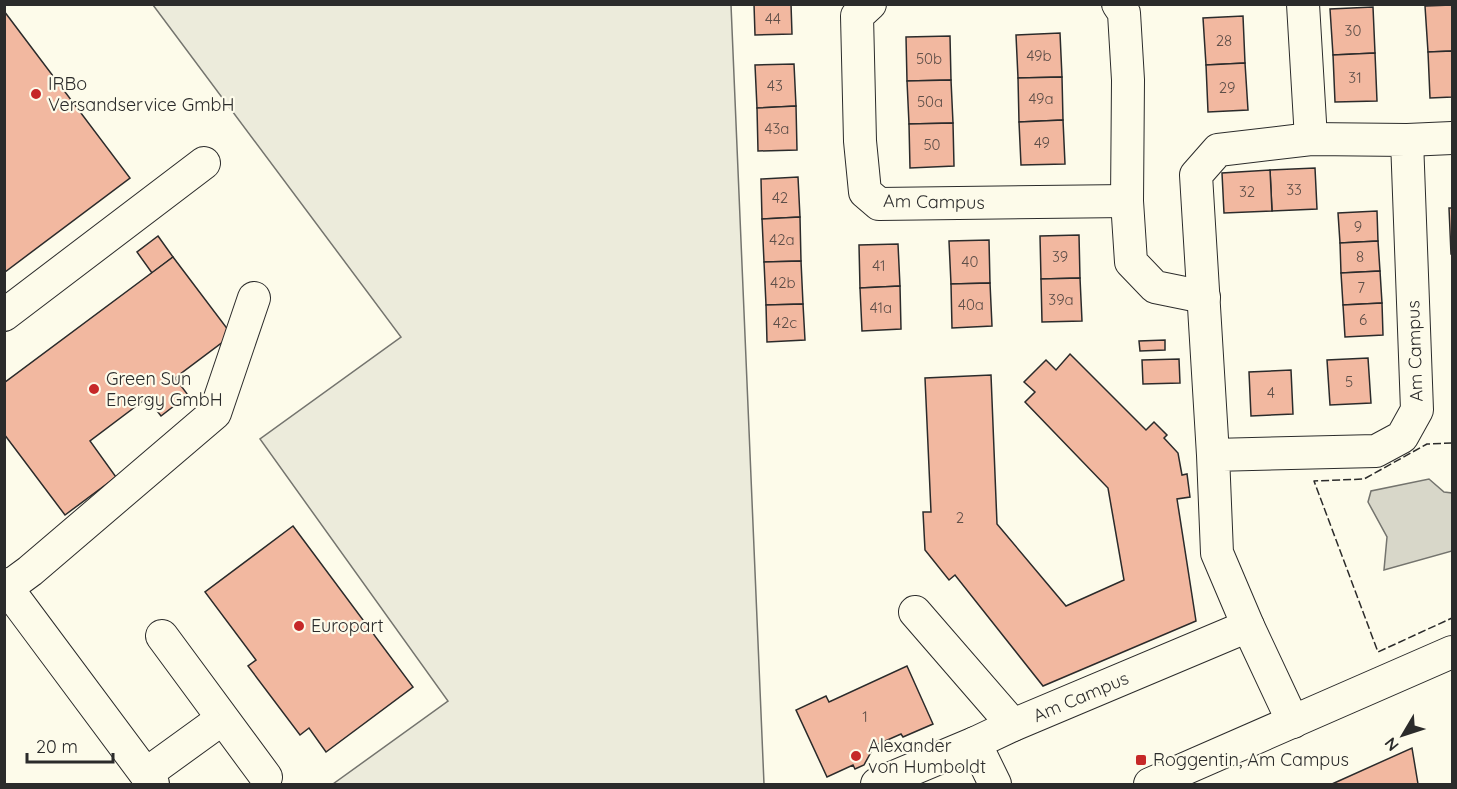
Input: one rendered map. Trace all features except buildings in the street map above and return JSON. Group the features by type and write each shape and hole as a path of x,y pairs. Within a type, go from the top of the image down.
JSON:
{"street":[{"name":"Am Campus","path":"870,4 857,16 861,141 865,192 879,204 1127,201"},
{"path":"1118,4 1124,13 1128,80 1127,201 1131,262 1155,287 1204,297"},
{"path":"1303,4 1311,139"},
{"path":"1293,722 1217,553 1197,175 1218,150 1311,139 1452,138"},
{"name":"Am Campus","path":"1213,455 1376,451 1402,437 1417,410 1407,140"},
{"path":"4,315 204,163"},
{"path":"222,718 149,779 6,586 30,572 215,413 254,298"},
{"name":"Am Campus","path":"915,612 1013,725"},
{"name":"Am Campus","path":"878,784 1248,626"},
{"path":"162,636 266,777"},
{"path":"1150,784 1452,652"},
{"path":"975,743 995,784"}],"shaded area":[{"path":"153,5 731,5 764,784 333,784 448,701 260,439 401,337"},
{"path":"1429,479 1444,492 1452,493 1452,551 1384,570 1387,537 1368,502 1371,491"}],"fence":[{"path":"1452,443 1427,444 1364,479 1314,481 1378,652 1452,618"}],"place":[{"name":"IRBo Versandservice GmbH","path":"36,94"},
{"name":"Green Sun Energy GmbH","path":"94,389"},
{"name":"Europart","path":"299,626"},
{"name":"Alexander von Humboldt","path":"856,756"},
{"name":"Roggentin, Am Campus","path":"1141,760"}]}
